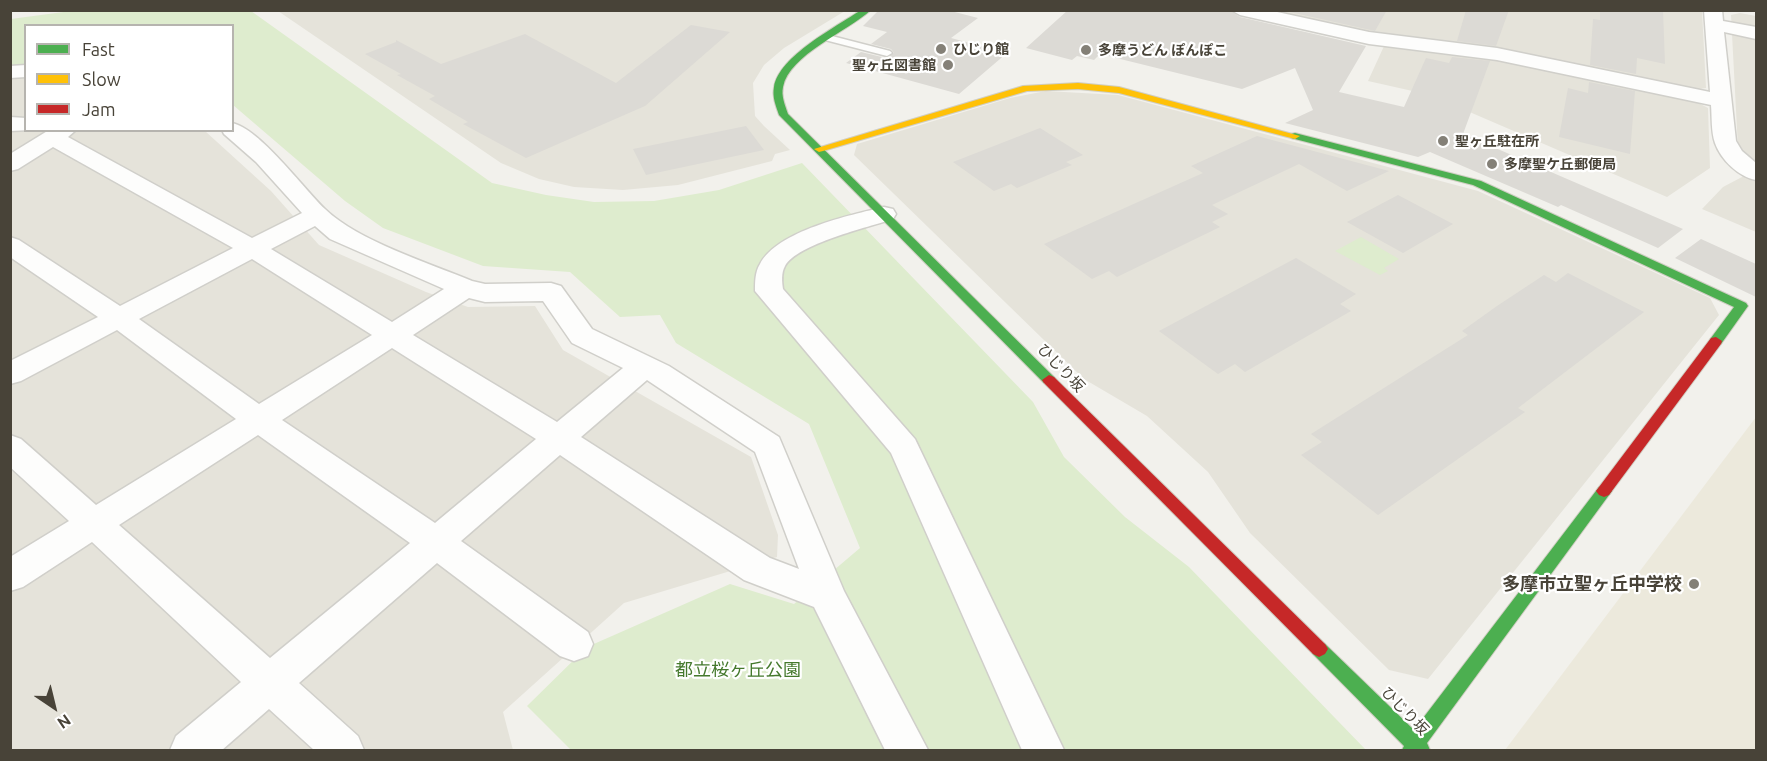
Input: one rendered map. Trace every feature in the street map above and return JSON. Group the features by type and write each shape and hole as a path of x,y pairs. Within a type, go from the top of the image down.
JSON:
{"street":[{"name":"ひじり坂","path":"867,10 786,68 778,86 777,103 792,126 819,149 1415,748"},
{"path":"1240,10 1369,38 1497,54 1719,100"},
{"path":"1756,33 1713,17 1719,100 1725,141 1729,151 1756,174"},
{"path":"819,149 1026,88 1078,86 1119,90 1477,183 1742,306 1415,748"},
{"path":"234,131 288,182 317,215 339,234 464,288 485,293 550,292 582,336 644,366 768,445 827,596 907,750"},
{"path":"10,164 59,134 253,249 560,439 757,569 827,596"},
{"path":"884,214 785,249 772,264 768,277 769,291 904,447 1042,750"},
{"path":"10,374 317,215"},
{"path":"10,245 119,318 260,420 437,543 574,644"},
{"path":"10,576 260,420 464,288"},
{"path":"191,750 644,366"},
{"path":"10,447 343,750"}],"lane":[{"path":"828,38 887,53"}],"shaded area":[{"path":"278,11 845,11 784,48 764,65 753,83 755,116 790,150 775,154 772,161 678,185 623,190 574,187 539,179 501,163"},
{"path":"1257,11 1702,11 1706,88 1691,90 1370,35"},
{"path":"1740,13 1756,16 1756,232 1702,209 1723,187 1742,177 1755,166 1738,148 1731,15"},
{"path":"1385,44 1501,59 1691,99 1708,108 1710,168 1667,197 1451,104 1417,92 1368,81"},
{"path":"24,77 24,132 206,132 271,191 319,245 426,292 468,307 535,306 563,350 751,457 778,535 777,557 624,603 503,712 513,750 11,750 10,78"},
{"path":"1046,91 1118,95 1478,191 1710,298 1719,315 1428,679 1389,670 1250,533 1208,472 1147,416 1084,379 854,155 857,144 1010,98"},
{"name":"多摩市立聖ヶ丘中学校","path":"1756,417 1756,750 1505,750"}],"green space":[{"name":"都立桜ヶ丘公園","path":"71,11 251,11 492,183 546,195 594,202 654,201 719,190 802,163 1033,402 1064,457 1125,517 1189,567 1366,750 571,750 527,706 587,647 730,584 794,604 860,548 809,424 676,343 660,315 620,317 570,272 483,266 383,228 345,201 234,106 234,24 24,24 24,68 11,70 11,19"},
{"path":"1361,237 1399,259 1384,268 1388,271 1380,275 1335,251"}],"building":[{"name":"ひじり館","path":"879,10 947,10 978,18 951,38 1007,53 959,94 846,63 861,52 886,58 894,53 891,49 871,44 887,32 863,26"},
{"path":"1068,10 1229,10 1240,17 1366,46 1339,92 1404,107 1426,58 1449,63 1452,57 1490,61 1463,134 1683,229 1658,248 1561,205 1558,207 1430,152 1418,157 1285,123 1313,110 1295,68 1242,89 1100,54 1094,60 1077,56 1072,60 1026,48"},
{"path":"1281,10 1387,10 1375,31"},
{"path":"1466,10 1509,10 1496,46 1457,41"},
{"path":"1600,10 1663,10 1665,64 1637,58 1636,74 1590,65 1593,19 1600,20"},
{"path":"691,25 730,32 645,106 526,158 463,124 468,122 429,99 435,96 365,54 396,42 396,40 441,64 525,34 616,83"},
{"path":"1589,82 1635,91 1630,154 1559,137 1568,88 1588,93"},
{"path":"746,126 764,150 646,175 633,149"},
{"path":"1040,128 1083,155 1066,162 1072,165 1017,188 1011,184 994,191 953,162"},
{"path":"1257,136 1389,171 1347,191 1299,164 1212,205 1228,214 1212,222 1220,227 1117,277 1109,271 1092,279 1044,244 1203,173 1191,166"},
{"path":"1398,195 1453,224 1403,253 1347,222"},
{"path":"1701,239 1756,264 1756,297 1675,258"},
{"path":"1296,258 1356,294 1340,304 1351,311 1245,372 1235,364 1218,374 1159,331"},
{"path":"1568,273 1644,312 1518,408 1525,412 1378,515 1301,455 1322,442 1311,434 1468,335 1462,331 1497,306 1544,275 1556,282"}],"traffic: fast":[{"path":"867,10 807,51 787,70 778,88 779,102 784,115 1049,380"},
{"path":"1295,136 1477,183 1742,306 1716,341"},
{"path":"1411,750 1604,491"},
{"path":"1319,649 1421,750"}],"traffic: slow":[{"path":"819,149 1026,88 1078,86 1119,90 1295,136"}],"traffic: jam":[{"path":"1604,491 1716,341"},
{"path":"1049,380 1319,649"}],"place":[{"name":"ひじり館","path":"941,49"},
{"name":"多摩うどん ぽんぽこ","path":"1086,50"},
{"name":"聖ヶ丘図書館","path":"948,65"},
{"name":"聖ヶ丘駐在所","path":"1443,141"},
{"name":"多摩聖ケ丘郵便局","path":"1492,164"},
{"name":"多摩市立聖ヶ丘中学校","path":"1694,584"}]}
